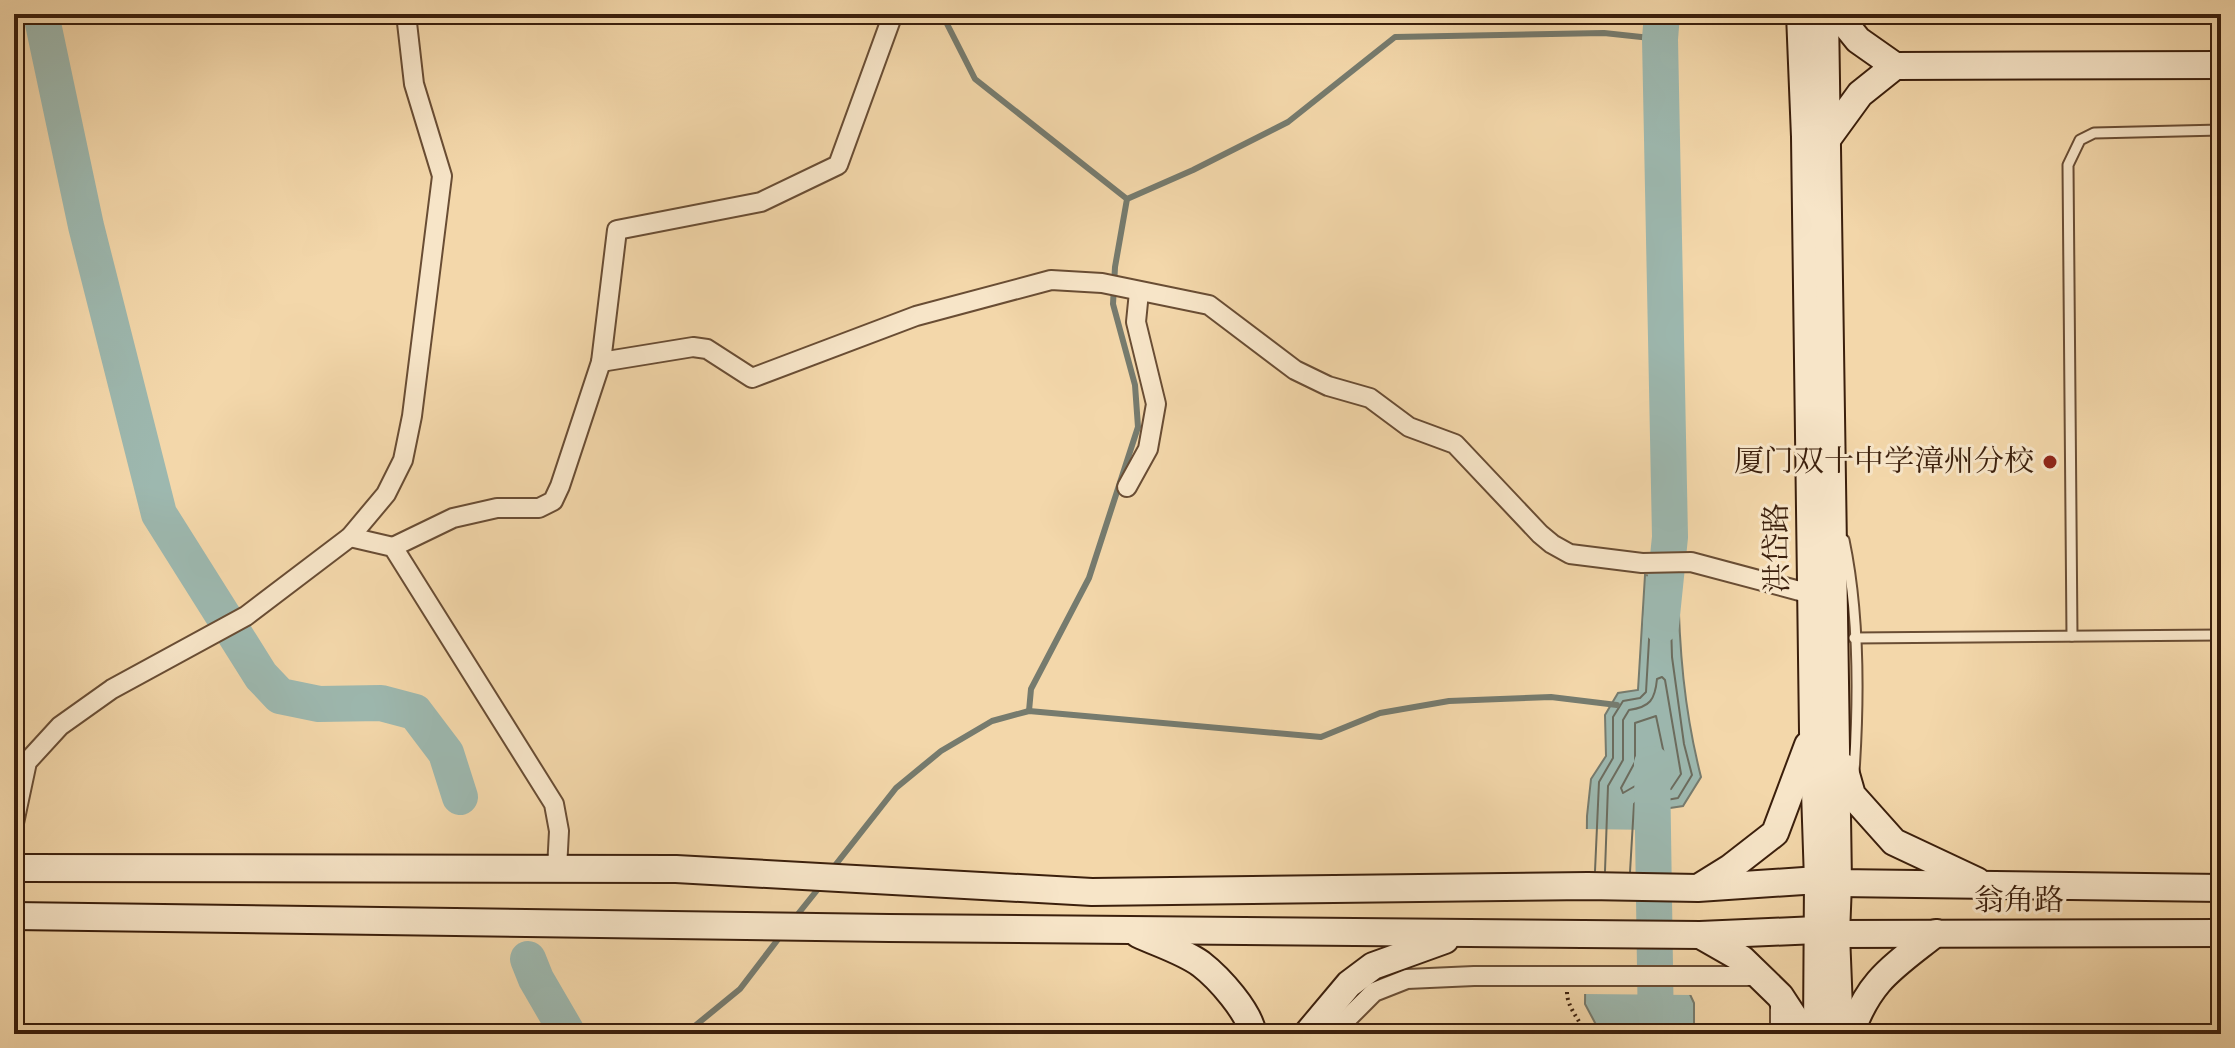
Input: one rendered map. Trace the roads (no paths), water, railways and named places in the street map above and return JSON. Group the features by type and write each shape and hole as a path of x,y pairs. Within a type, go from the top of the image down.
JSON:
{"main road":[{"name":"洪岱路","path":"1800,14 1805,137 1811,594 1824,733"},
{"path":"1817,1034 1827,932 1828,881 1824,733 1830,492 1825,14"},
{"path":"1837,14 1858,40 1895,66 2221,65"},
{"path":"1828,138 1860,94 1895,66"},
{"path":"1824,733 1852,795 1894,842 1988,886"},
{"path":"1698,888 1775,833 1824,733"},
{"name":"翁角路","path":"14,868 676,869 1092,892 1588,886 1698,888 1828,881 2221,888"},
{"name":"翁角路","path":"14,916 771,927 1700,935 1827,932 2221,933"},
{"path":"1131,930 1200,963 1235,999 1251,1023 1253,1034"},
{"path":"1827,932 1840,1034"},
{"path":"1307,1034 1349,984 1373,966 1466,933"},
{"path":"1850,1034 1860,1008 1879,979 1936,933"},
{"path":"1700,935 1742,959 1780,996 1805,1034"}],"street":[{"path":"14,823 27,762 60,726 112,689 246,616 350,537 386,494 403,460 412,416 442,176 414,84 406,14"},
{"path":"350,537 393,547 453,518 497,508 539,508 553,501 601,362 617,230 761,202 838,165 892,17"},
{"path":"601,362 693,347 707,349 752,378 916,316 1051,280 1102,283 1209,305 1295,370 1328,386 1370,398 1409,427 1455,444 1540,534 1570,554 1642,563 1691,562 1811,594"},
{"path":"1127,487 1148,449 1156,404 1136,322 1135,291"},
{"path":"393,547 554,804 559,831 557,869"},
{"path":"1332,1034 1374,992 1407,979 1474,976 1759,976"},
{"path":"1780,996 1780,1034"}],"lane":[{"path":"2072,636 2068,165 2080,140 2094,133 2221,130"},
{"path":"1830,492 1853,583 1856,736 1852,795"},
{"path":"1854,638 2221,635"}],"water":[{"path":"1645,575 1678,579 1684,679 1690,728 1701,777 1683,806 1650,811 1647,902 1694,1003 1694,1034 1601,1034 1585,1004 1587,816 1591,779 1606,756 1605,715 1618,693 1638,690"}],"waterway":[{"path":"41,14 86,226 159,514 261,676 280,696 319,704 381,703 415,712 446,753 460,797"},
{"path":"942,14 975,79 1127,199 1115,267 1113,304 1135,385 1138,427 1089,578 1031,689 1029,711"},
{"path":"1661,625 1670,537 1662,14"},
{"path":"1127,199 1288,122 1395,37 1604,33 1660,39"},
{"path":"833,868 896,788 941,751 992,721 1029,711 1321,737 1380,713 1449,701 1551,697 1617,705"},
{"path":"1652,764 1656,1034"},
{"path":"794,919 822,884"},
{"path":"685,1034 740,989 782,934"},
{"path":"528,959 568,1034"}],"place":[{"name":"厦门双十中学漳州分校","path":"2050,462"}]}
